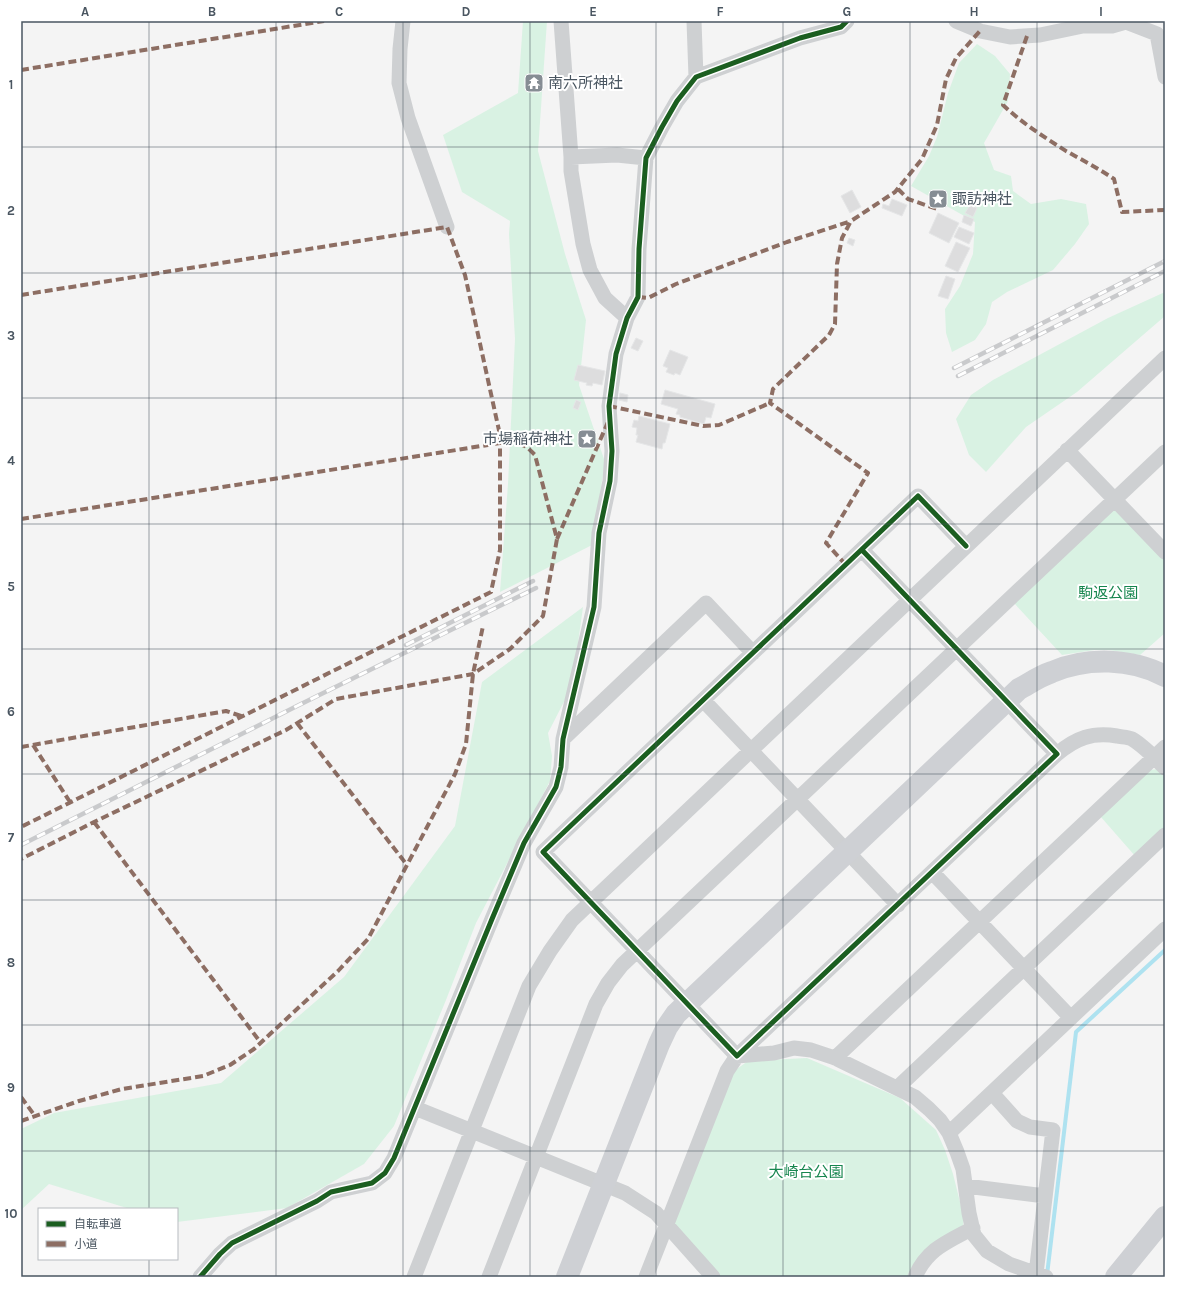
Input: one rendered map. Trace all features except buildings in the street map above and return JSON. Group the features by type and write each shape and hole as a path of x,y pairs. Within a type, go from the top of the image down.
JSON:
{"street":[{"path":"403,21 399,83 408,118 447,227"},
{"path":"694,21 696,77"},
{"path":"200,1277 232,1243 317,1201 331,1192 372,1183 385,1173 394,1158 521,850 556,788 561,766 563,739 594,607 599,533 610,481 612,451 609,406 616,354 627,318 638,297 639,249 646,158 677,102 696,77 800,38 841,27 847,21"},
{"path":"956,21 980,31 1010,37 1040,35 1083,26 1112,26 1127,22 1157,34 1165,77"},
{"path":"559,23 571,171 583,244 590,270 605,298 627,318"},
{"path":"571,157 617,155 646,158"},
{"path":"414,1277 529,986 559,936 572,920 1165,358"},
{"path":"1067,450 1165,552"},
{"path":"489,1277 596,1004 608,983 622,964 1165,452"},
{"path":"738,1056 543,852 918,496 966,546"},
{"path":"862,550 1057,754"},
{"path":"563,739 706,603 754,653"},
{"path":"567,1277 667,1027 676,1014 1019,689 1035,679 1053,671 1080,664 1106,661 1132,664 1154,670 1165,676"},
{"path":"703,700 898,905"},
{"path":"646,1277 727,1071 738,1056 1068,745 1085,737 1103,734 1131,739 1160,752 1165,768"},
{"path":"835,1058 1160,752"},
{"path":"897,1088 1165,835"},
{"path":"932,872 1071,1018"},
{"path":"949,1133 1165,929"},
{"path":"738,1056 774,1053 794,1048 811,1050 835,1058 915,1097 940,1120 949,1133 963,1170 969,1213 974,1235 986,1251 1009,1264 1041,1275 1045,1196 1053,1130 1030,1127 1017,1121 992,1093"},
{"path":"415,1108 604,1184 640,1202 656,1213 713,1277"},
{"path":"966,1186 1045,1196"},
{"path":"1116,1277 1164,1222"},
{"path":"915,1277 924,1259 938,1246 973,1228"}],"green space":[{"path":"523,21 547,21 538,151 565,254 586,320 579,385 605,462 592,545 500,592 508,484 515,339 509,234 510,221 462,192 443,135 518,93"},
{"path":"977,44 995,56 1010,74 1008,101 984,143 994,170 1011,176 1013,191 1031,204 1061,199 1086,204 1089,224 1075,244 1053,270 1007,292 992,302 986,324 975,340 952,352 946,333 945,309 960,286 973,254 975,222 911,186 929,156 937,137 948,93 959,63"},
{"path":"1165,292 1165,316 1077,392 1026,427 986,472 969,455 956,419 971,395 993,380 1108,318"},
{"name":"駒返公園","path":"1111,511 1120,511 1165,559 1165,633 1140,655 1109,650 1094,650 1062,655 1014,603"},
{"path":"583,607 572,686 548,733 552,756 550,781 476,923 394,1126 364,1164 287,1208 178,1222 178,1208 127,1208 49,1184 21,1210 21,1129 54,1113 221,1083 344,977 455,826 482,682"},
{"path":"1158,769 1165,777 1165,831 1136,857 1100,816 1149,770"},
{"name":"大崎台公園","path":"807,1058 900,1098 936,1130 953,1174 964,1218 963,1226 911,1277 719,1277 676,1228 674,1220 734,1071 748,1061"}],"waterway":[{"path":"1047,1275 1076,1032 1165,950"}],"railway":[{"path":"954,368 1165,261"},
{"path":"958,376 1165,271"},
{"path":"406,645 533,581"},
{"path":"21,845 536,588"}],"marked path":[{"path":"21,70 324,21"},
{"path":"846,565 826,543 868,473 770,403 773,389 829,335 835,324 837,264 842,238 851,221 895,192 922,159 937,125 946,79 956,58 980,31"},
{"path":"1027,36 1003,105 1041,135 1114,179 1122,212 1165,210"},
{"path":"898,189 908,199 937,209"},
{"path":"638,297 648,298 676,284 787,242 851,221"},
{"path":"21,295 447,227 465,275 500,435 500,550 491,592 21,827"},
{"path":"609,406 703,426 719,425 770,403"},
{"path":"557,539 608,422"},
{"path":"21,519 513,441 527,447 535,455 557,539 543,616 510,649 473,674 336,699 286,730 94,822 21,859"},
{"path":"21,1121 79,1101 122,1089 203,1076 230,1065 254,1049 338,971 368,939 455,774 466,744 473,674 483,626"},
{"path":"21,747 226,711 241,716"},
{"path":"297,723 407,865"},
{"path":"33,745 70,802"},
{"path":"94,822 261,1043"},
{"path":"21,1097 35,1116"}],"cycle path":[{"path":"200,1277 232,1243 317,1201 331,1192 372,1183 385,1173 394,1158 524,843 556,787 561,767 563,739 594,607 599,533 610,481 612,451 609,406 616,354 627,318 638,297 639,249 646,158 677,101 696,77 800,38 841,27 847,21"},
{"path":"862,550 1057,754 737,1056 543,852 918,496 966,546"}],"place":[{"name":"南六所神社","path":"534,83"},
{"name":"諏訪神社","path":"938,199"},
{"name":"市場稲荷神社","path":"587,439"}]}
